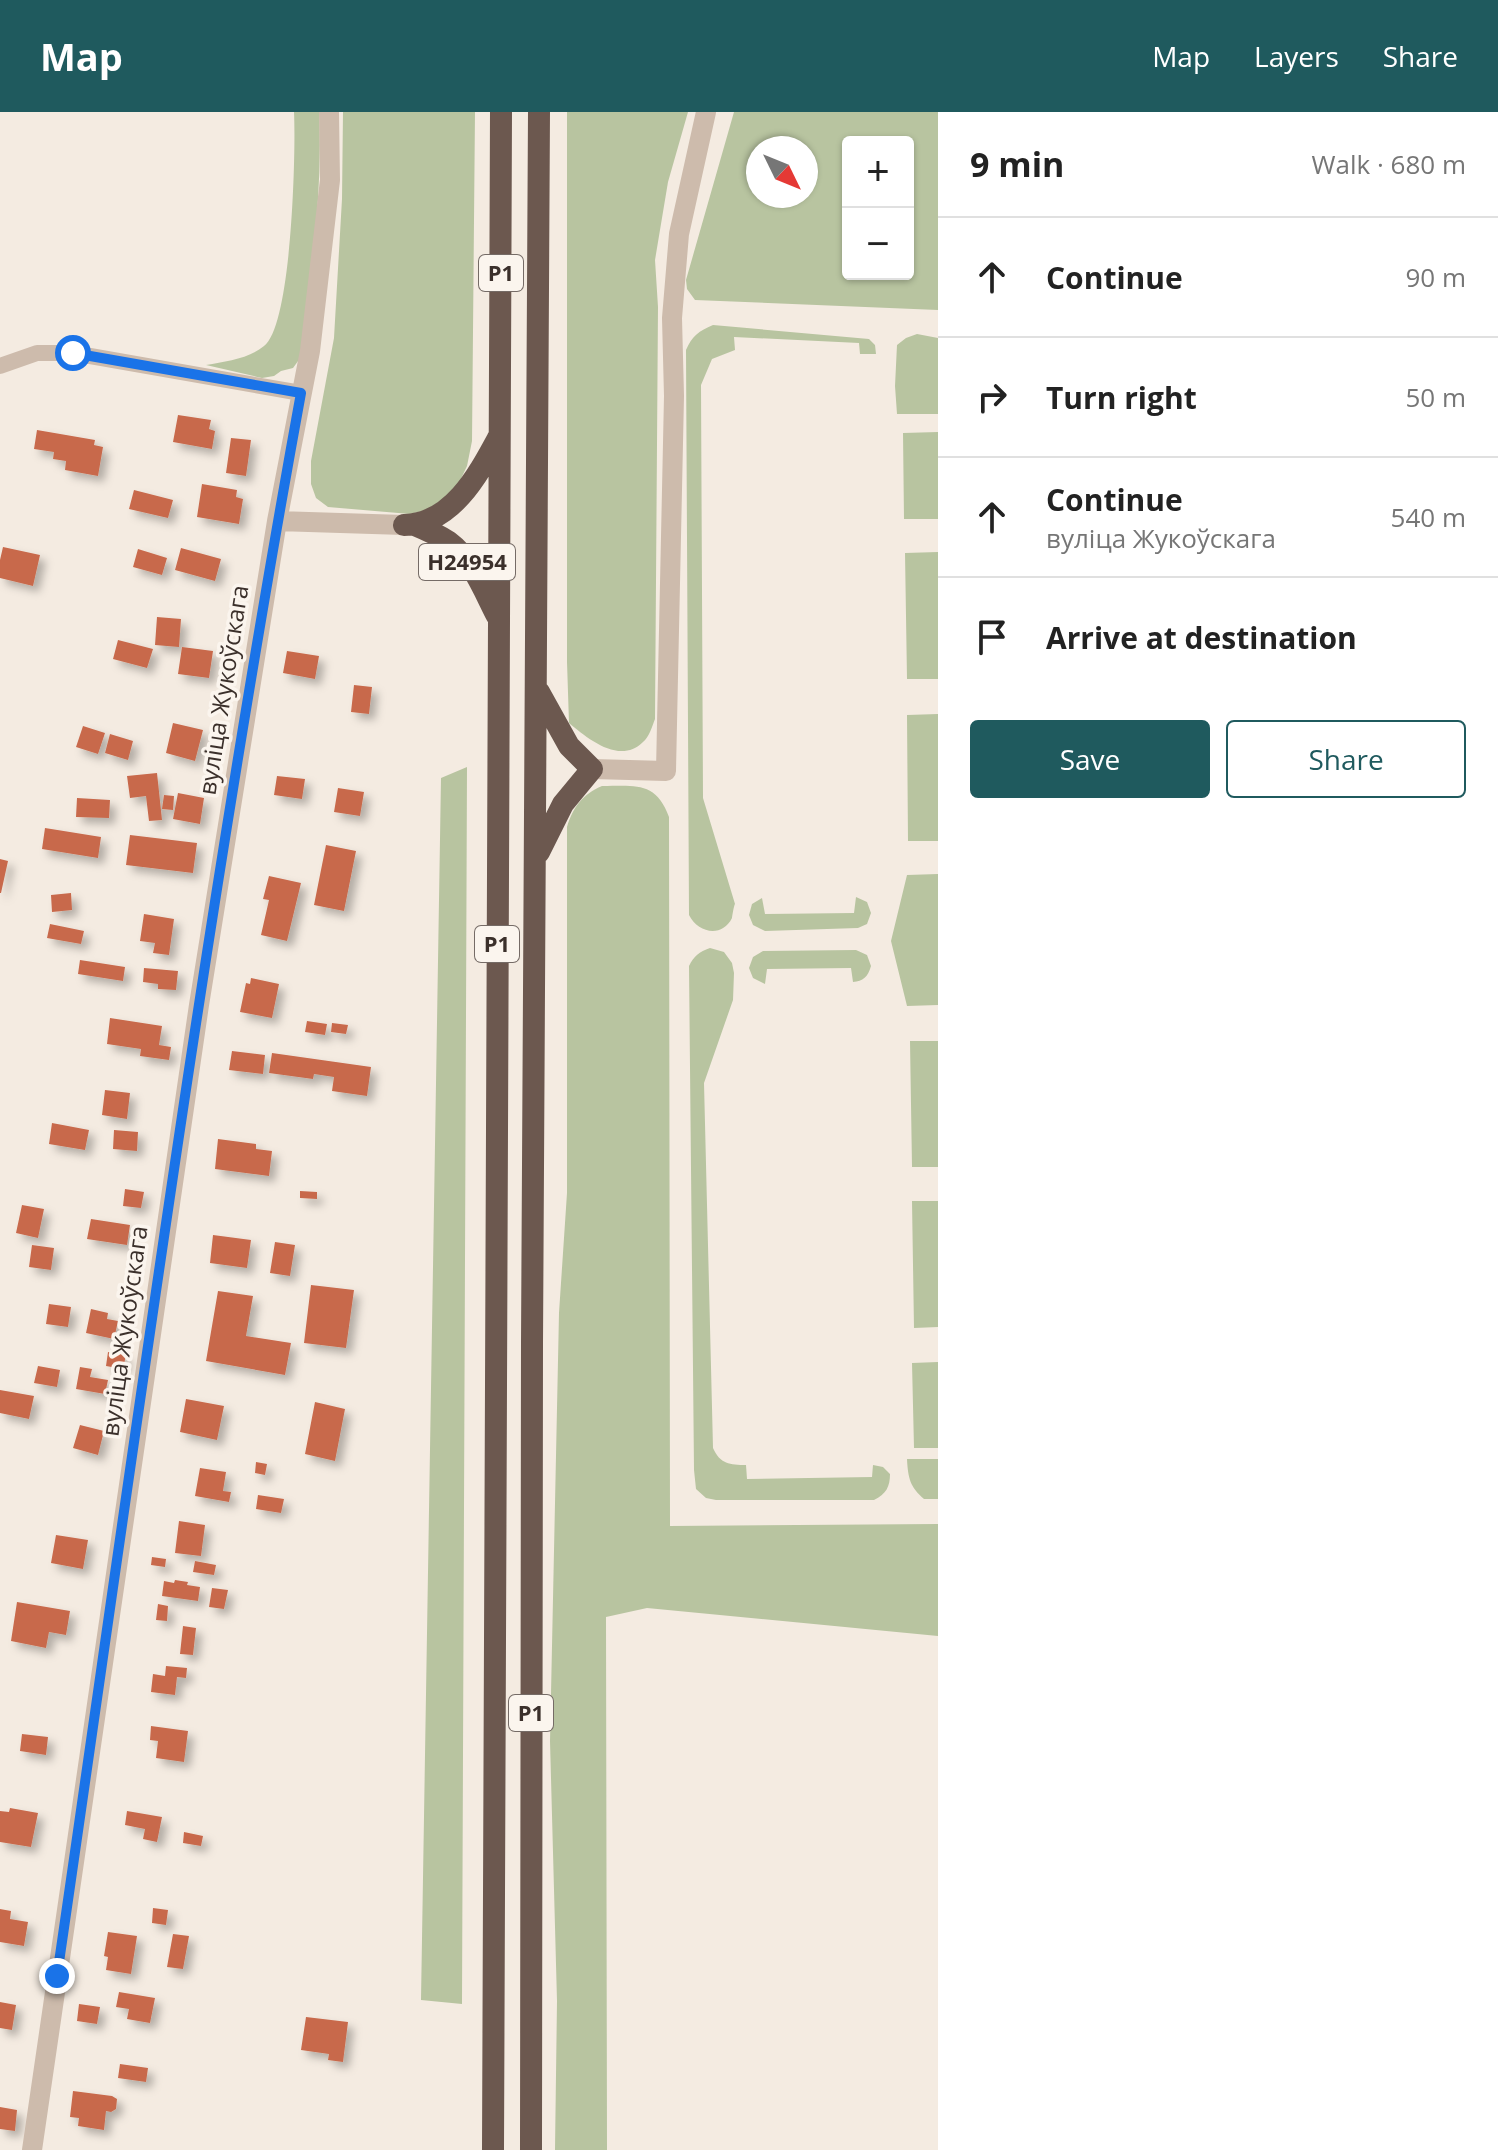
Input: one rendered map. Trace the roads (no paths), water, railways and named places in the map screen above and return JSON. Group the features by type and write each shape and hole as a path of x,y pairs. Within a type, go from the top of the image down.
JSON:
{"highway":[{"name":"Р1","path":"493,2150 501,112"},
{"name":"Р1","path":"531,2150 539,112"},
{"name":"Н24954","path":"410,525 448,508 464,494 501,434"},
{"name":"Н24954","path":"410,525 451,543 472,568 498,618"},
{"path":"535,860 563,804 592,769 569,746 537,688"}],"street":[{"name":"вуліца Жукоўскага","path":"32,2150 195,1031 277,521 310,351 330,180 329,112"},
{"path":"592,769 666,771 672,318 679,234 706,112"},
{"path":"0,366 37,353 73,353 301,393"},
{"name":"Н24954","path":"277,521 410,525"}]}
